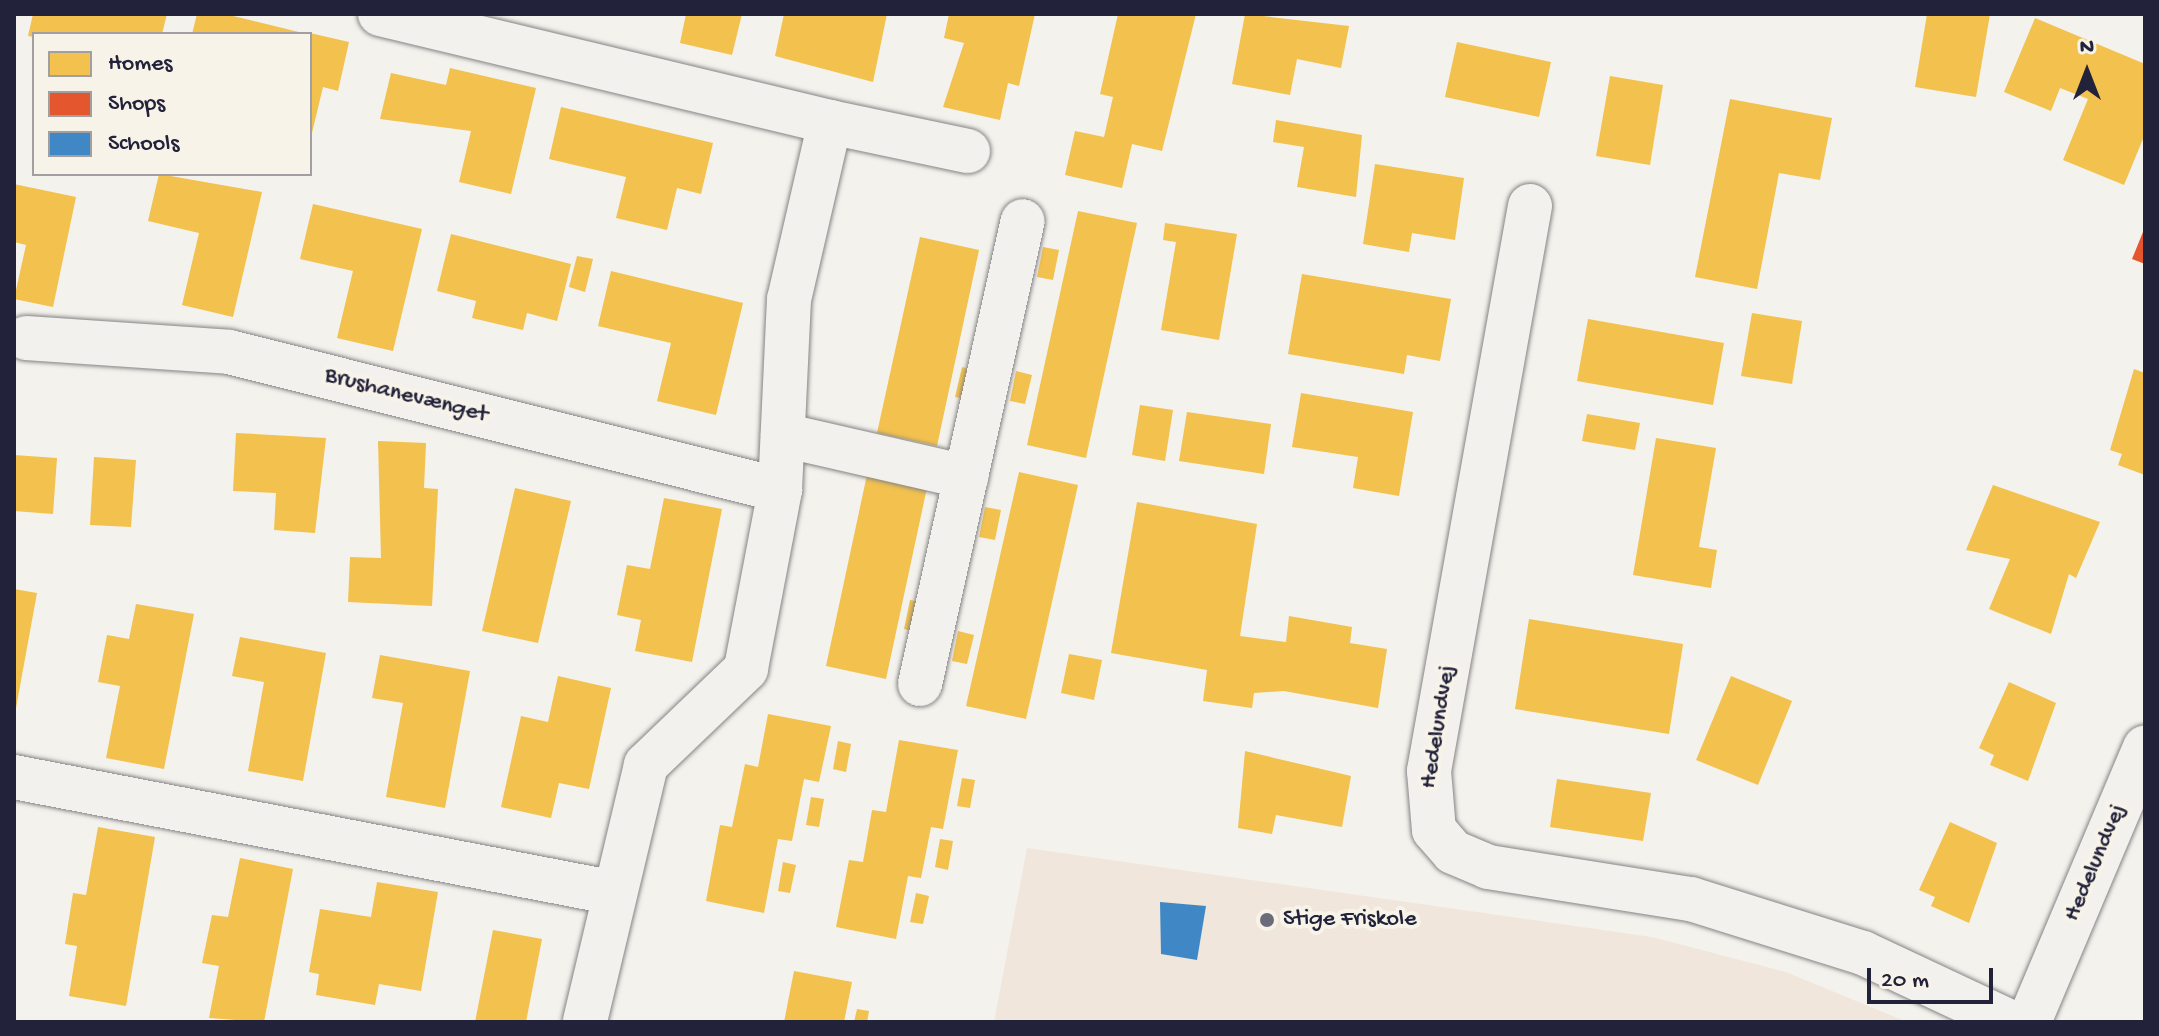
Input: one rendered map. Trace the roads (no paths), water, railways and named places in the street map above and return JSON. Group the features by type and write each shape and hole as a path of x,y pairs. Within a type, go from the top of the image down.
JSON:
{"street":[{"path":"380,14 830,122 968,151"},
{"path":"585,1022 646,765 746,669 780,490 789,299 830,122"},
{"name":"Hedelundvej","path":"1530,206 1429,771 1434,830 1453,852 1488,867 1691,899 1863,953 2010,1022"},
{"path":"920,684 1023,221"},
{"name":"Brushanevænget","path":"26,338 229,352 780,490"},
{"path":"783,435 966,477"},
{"name":"Hedelundvej","path":"2029,1022 2145,748"},
{"path":"14,777 615,893"}],"place":[{"name":"Stige Friskole","path":"1267,920"}]}
